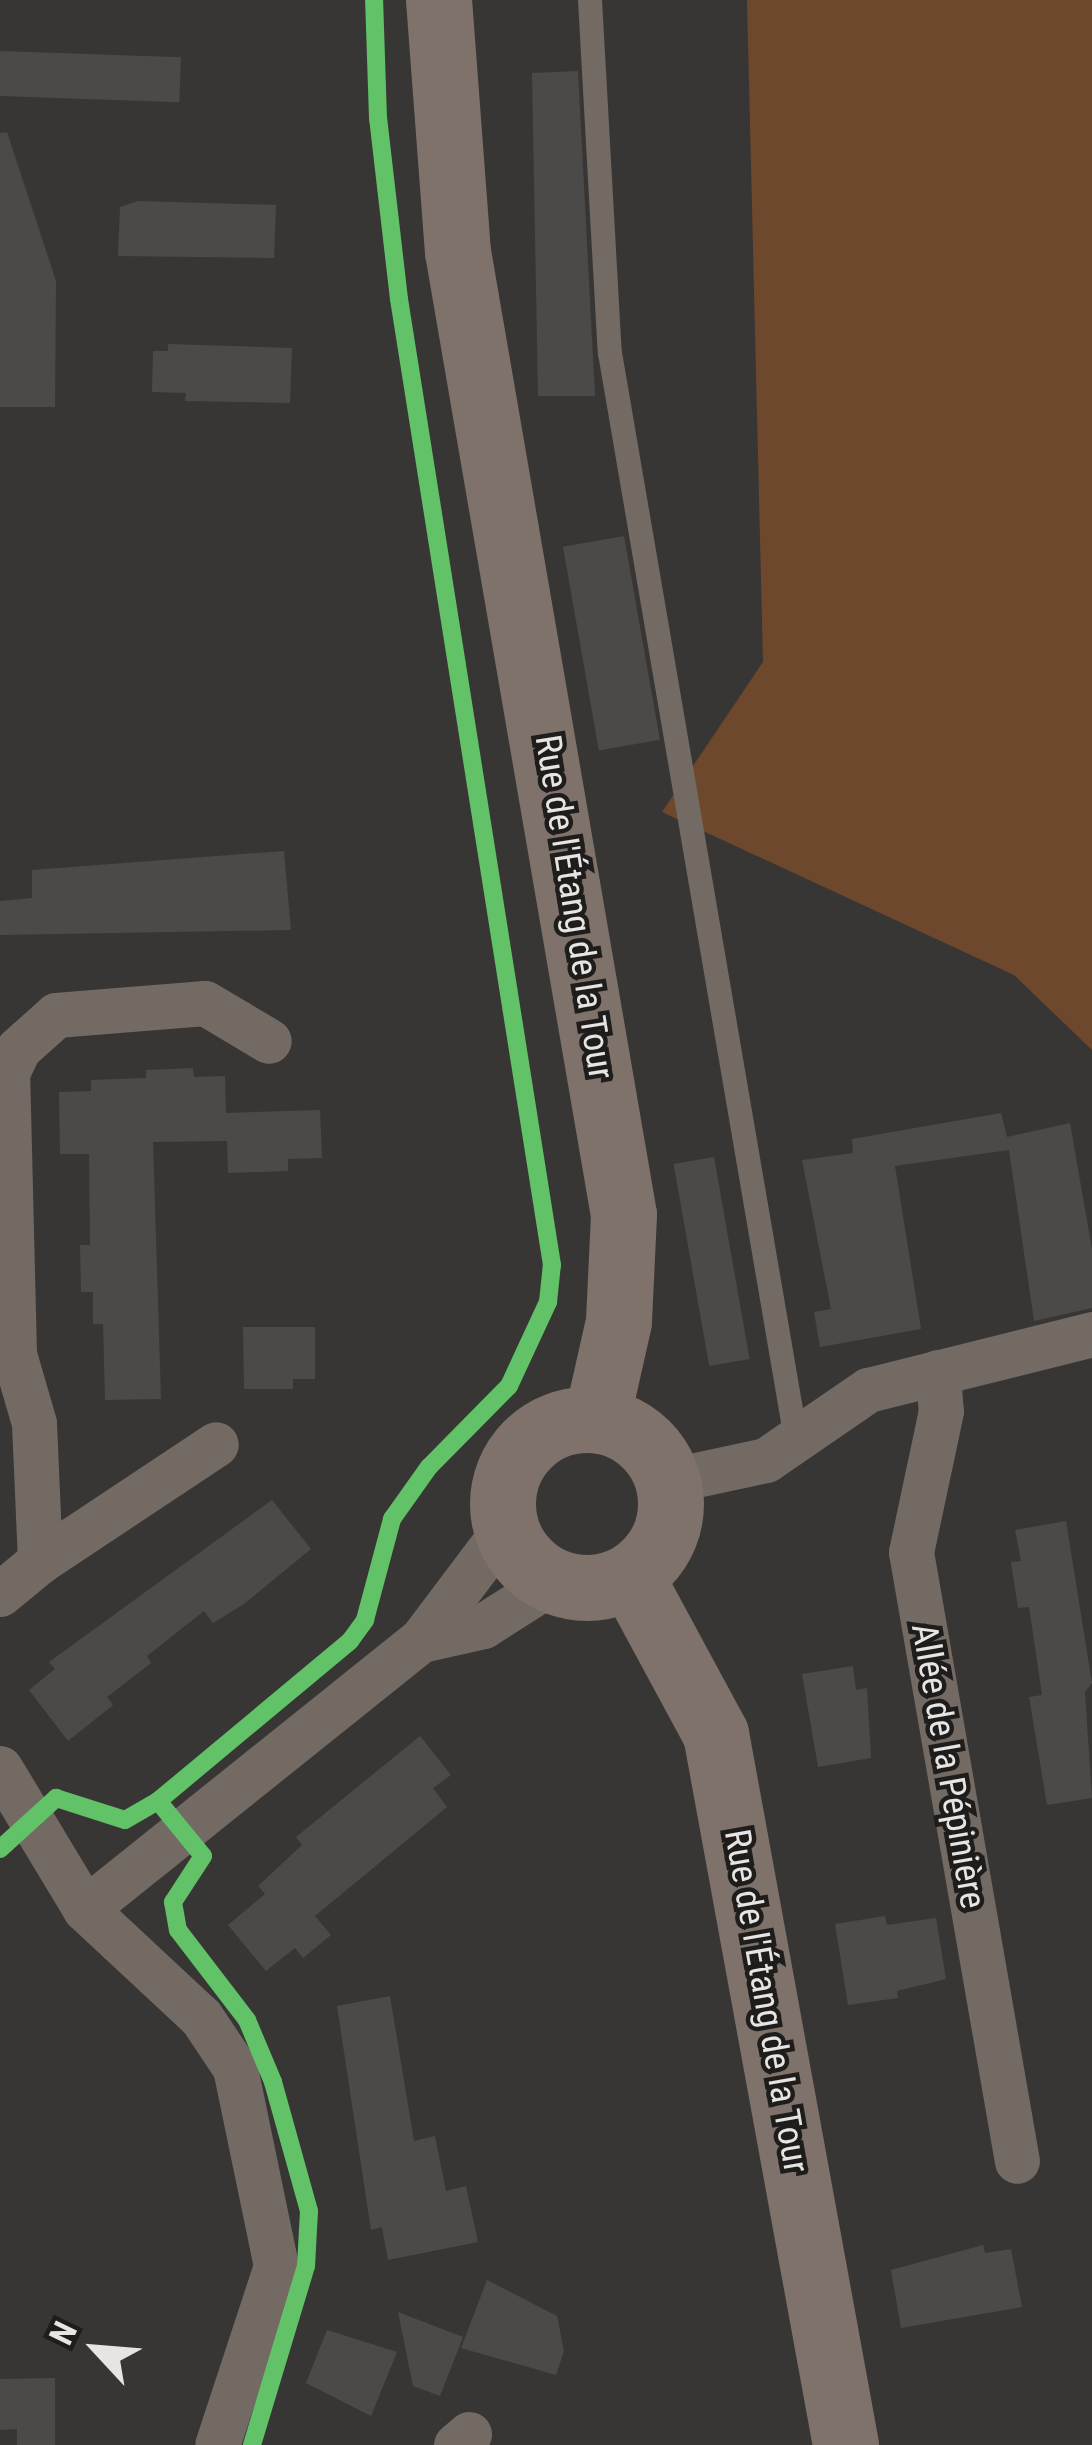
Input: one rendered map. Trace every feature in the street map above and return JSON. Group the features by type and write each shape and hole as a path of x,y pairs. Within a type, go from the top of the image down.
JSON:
{"main road":[{"name":"Rue de l'Étang de la Tour","path":"439,0 458,252 624,1214 619,1322 597,1420"},
{"path":"597,1420 642,1440 668,1481 666,1535 631,1577 606,1587 553,1582 523,1560 506,1527 502,1500 523,1450 544,1432 597,1420"},
{"name":"Rue de l'Étang de la Tour","path":"631,1577 716,1734 846,2445"}],"street":[{"path":"40,1561 34,1423 14,1354 7,1073 32,1028 56,1015 205,1003 269,1041"},
{"path":"668,1481 766,1460 868,1390 1092,1334"},
{"name":"Allée de la Pépinière","path":"938,1372 941,1412 911,1552 1017,2161"},
{"path":"0,1594 40,1561 216,1444"},
{"path":"85,1909 421,1640 506,1527"},
{"path":"421,1640 483,1626 553,1582"},
{"path":"0,1768 85,1909 201,2017 235,2068 276,2266 229,2442"}],"lane":[{"path":"590,0 610,352 796,1439"}],"shaded area":[{"path":"747,0 1092,0 1092,1050 1014,975 662,812 763,662"}],"building":[{"path":"0,51 181,57 179,102 0,96"},
{"path":"578,71 595,396 538,396 532,73"},
{"path":"7,132 56,281 55,407 0,407 0,133"},
{"path":"138,201 276,205 274,258 118,256 120,207"},
{"path":"168,344 292,348 290,403 185,401 186,393 152,392 153,351 168,351"},
{"path":"624,536 660,740 599,751 563,547"},
{"path":"284,851 291,930 0,935 0,901 32,898 32,870"},
{"path":"193,1068 194,1077 225,1076 226,1113 320,1110 322,1158 288,1159 288,1171 228,1173 227,1141 153,1142 161,1399 105,1400 103,1324 93,1324 93,1292 81,1292 80,1245 90,1245 89,1154 60,1154 59,1092 91,1091 91,1080 146,1078 146,1070"},
{"path":"1001,1113 1007,1137 1070,1123 1092,1249 1092,1308 1034,1321 1009,1150 895,1166 921,1329 820,1347 814,1312 831,1309 802,1160 853,1153 852,1139"},
{"path":"714,1157 750,1359 709,1366 674,1164"},
{"path":"243,1327 315,1327 315,1379 293,1379 293,1389 244,1389"},
{"path":"272,1500 311,1549 244,1604 213,1623 204,1611 147,1656 151,1663 107,1697 113,1705 68,1741 29,1690 55,1669 49,1662"},
{"path":"1066,1521 1092,1683 1085,1692 1092,1798 1047,1805 1029,1697 1042,1695 1029,1607 1018,1608 1011,1562 1021,1561 1015,1530"},
{"path":"853,1666 856,1690 867,1688 871,1758 818,1767 802,1674"},
{"path":"420,1736 451,1775 433,1788 447,1807 315,1916 331,1935 303,1958 295,1948 266,1971 228,1925 265,1894 258,1886 302,1845 296,1837"},
{"path":"885,1916 887,1925 936,1918 946,1979 897,1991 898,1998 848,2005 835,1924"},
{"path":"390,1996 414,2141 435,2136 446,2191 466,2186 478,2242 388,2260 382,2227 371,2230 337,2006"},
{"path":"983,2245 985,2253 1011,2249 1022,2307 901,2328 891,2270"},
{"path":"487,2280 557,2316 564,2351 556,2375 461,2348"},
{"path":"398,2312 463,2337 440,2396 413,2386"},
{"path":"327,2330 397,2352 371,2416 306,2383"},
{"path":"55,2378 55,2445 17,2445 17,2429 0,2430 0,2379"}],"cycle path":[{"path":"0,1849 56,1798 125,1820 158,1801 350,1641 365,1620 392,1519 429,1467 509,1386 548,1302 552,1265 399,299 378,118 374,0"},
{"path":"158,1801 203,1856 173,1902 178,1930 247,2020 273,2082 309,2211 306,2266 252,2445"}]}
